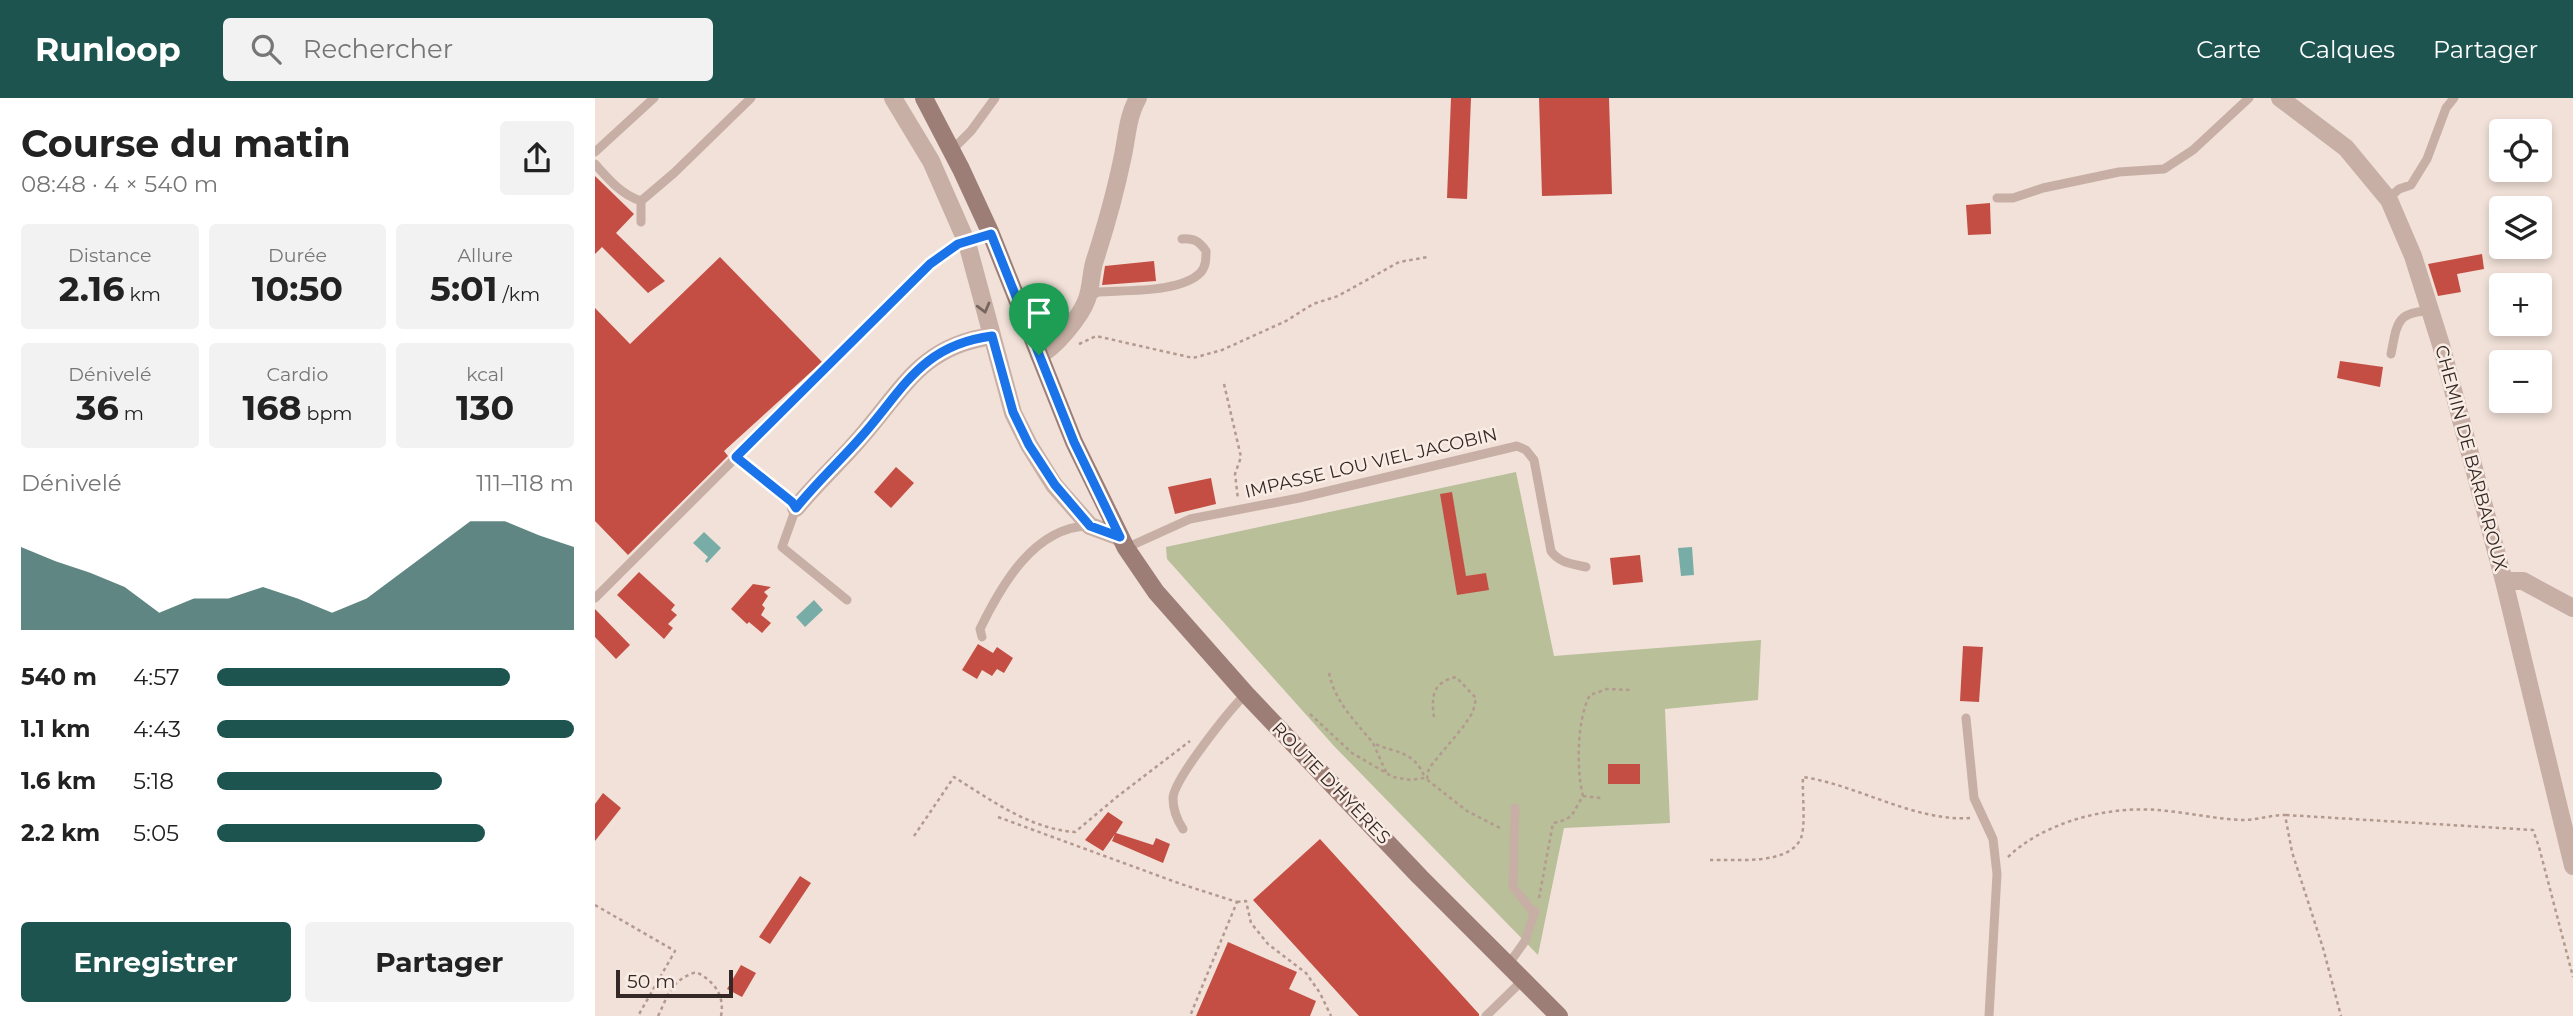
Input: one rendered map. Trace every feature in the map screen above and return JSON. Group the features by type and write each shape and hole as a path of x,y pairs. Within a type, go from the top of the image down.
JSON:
{"main road":[{"name":"ROUTE D'HYÈRES","path":"924,98 991,234 1074,442 1123,543 1156,592 1246,694 1420,877 1559,1016"}],"street":[{"path":"893,98 931,161 967,243 1013,412 1029,445 1055,485 1090,526 1123,543"},
{"path":"1039,355 1051,349 1088,298 1091,275 1123,159 1133,107 1138,98"},
{"name":"CHEMIN DE BARBAROUX","path":"2280,98 2346,148 2388,199 2413,256 2431,311 2504,581 2573,866"},
{"path":"796,508 818,480 861,438 912,373 936,355 965,341 992,336"},
{"path":"2504,581 2523,581 2573,608"}],"lane":[{"path":"595,151 653,98"},
{"path":"641,222 641,201 674,173 751,98"},
{"path":"951,150 971,131 995,98"},
{"path":"1997,198 2013,198 2043,188 2119,172 2164,169 2193,150 2249,98"},
{"path":"2388,199 2399,189 2411,185 2427,159 2446,108 2454,98"},
{"path":"595,164 631,198 641,201"},
{"path":"595,598 930,264 958,244 991,234"},
{"path":"1088,298 1098,292 1184,284 1200,273 1205,264 1206,251 1199,242 1191,238 1182,239"},
{"path":"2391,354 2397,323 2412,311 2431,311"},
{"name":"IMPASSE LOU VIEL JACOBIN","path":"1123,543 1190,519 1299,498 1517,446 1534,460 1551,551 1555,558 1586,567"},
{"path":"736,457 796,508 782,547 847,600"},
{"path":"982,637 979,629 988,612 1022,562 1042,540 1065,531 1090,526"},
{"path":"1183,829 1176,817 1173,795 1191,763 1231,708 1246,694"},
{"path":"1966,718 1974,798 1993,839 1997,874 1989,1016"},
{"path":"1508,965 1525,941 1534,912 1513,887 1515,808"},
{"path":"1486,1016 1523,980"}],"path":[{"path":"1072,347 1096,336 1193,358 1223,350 1286,321 1313,304 1338,296 1399,262 1428,257"},
{"path":"1224,384 1241,457 1235,482 1241,509"},
{"path":"1329,673 1332,690 1373,743 1386,773"},
{"path":"1426,778 1429,768 1473,712 1476,698 1456,677 1444,679 1435,689 1434,717"},
{"path":"1534,912 1542,889 1553,823 1567,821 1574,815 1583,796 1579,777 1582,708 1590,695 1607,689 1630,690"},
{"path":"1310,714 1352,753 1393,777 1411,780 1426,778"},
{"path":"914,836 954,777 1020,817 1061,831 1075,832 1193,738"},
{"path":"1373,743 1409,755 1420,765 1426,778 1467,811 1514,836"},
{"path":"1710,860 1765,859 1782,855 1795,847 1802,836 1803,778 1882,799 1924,814 1962,819 1981,817"},
{"path":"1583,796 1601,798"},
{"path":"1997,874 2005,860 2039,832 2068,821 2131,810 2244,820 2285,815 2533,830 2573,977"},
{"path":"2285,815 2292,852 2323,948 2341,1016"},
{"path":"997,817 1181,884 1237,902 1246,901 1251,923 1268,944 1306,973 1321,993 1331,1016"},
{"path":"1190,1016 1237,902"},
{"path":"595,905 675,951 638,1016"},
{"path":"658,1016 672,987 680,978 696,972 718,989 723,1005 721,1016"}],"green space":[{"path":"1516,472 1554,656 1761,640 1758,700 1665,709 1670,823 1564,828 1538,955 1334,746 1167,559 1166,547"}],"water":[{"path":"704,532 721,548 707,563 705,561 708,557 693,543"},
{"path":"1692,547 1694,575 1681,576 1678,548"},
{"path":"814,600 823,610 805,627 796,617"}],"building":[{"path":"1451,98 1471,98 1467,199 1447,198"},
{"path":"1539,98 1609,98 1612,194 1542,196"},
{"path":"595,176 634,214 616,233 665,281 648,293 602,247 595,254"},
{"path":"1990,203 1991,234 1968,235 1966,205"},
{"path":"2482,254 2484,269 2457,274 2461,292 2438,296 2428,264"},
{"path":"720,257 822,362 724,451 728,456 628,555 595,521 595,308 630,344"},
{"path":"1154,261 1156,281 1102,285 1105,266"},
{"path":"2340,361 2383,367 2380,387 2337,378"},
{"path":"896,467 914,483 891,508 874,492"},
{"path":"1211,478 1216,504 1175,514 1168,487"},
{"path":"1452,492 1466,576 1486,573 1489,590 1457,595 1440,494"},
{"path":"1640,555 1643,582 1613,585 1610,558"},
{"path":"639,572 675,605 671,610 677,615 668,624 673,628 664,639 617,595"},
{"path":"753,584 771,587 764,592 768,596 762,605 765,608 761,615 771,623 762,633 731,609"},
{"path":"595,609 630,645 616,659 595,637"},
{"path":"978,644 993,653 997,647 1013,658 1004,673 997,669 992,676 982,670 977,679 962,670"},
{"path":"1963,646 1983,647 1979,702 1960,701"},
{"path":"1608,764 1640,764 1640,784 1608,784"},
{"path":"603,793 621,808 595,841 595,804"},
{"path":"1108,812 1123,822 1116,833 1153,845 1156,838 1170,844 1163,863 1112,841 1115,834 1103,851 1085,840"},
{"path":"1320,839 1479,1016 1359,1016 1253,900"},
{"path":"800,876 811,883 770,944 759,937"},
{"path":"1228,942 1297,972 1289,989 1316,1001 1310,1016 1196,1016"},
{"path":"741,965 756,973 742,997 727,989"}],"route":[{"path":"991,234 1039,355 1074,442 1120,537 1090,526 1055,485 1029,445 1013,412 992,336 965,341 936,355 912,373 861,438 818,480 796,508 736,457 930,264 958,244 991,234"}]}
